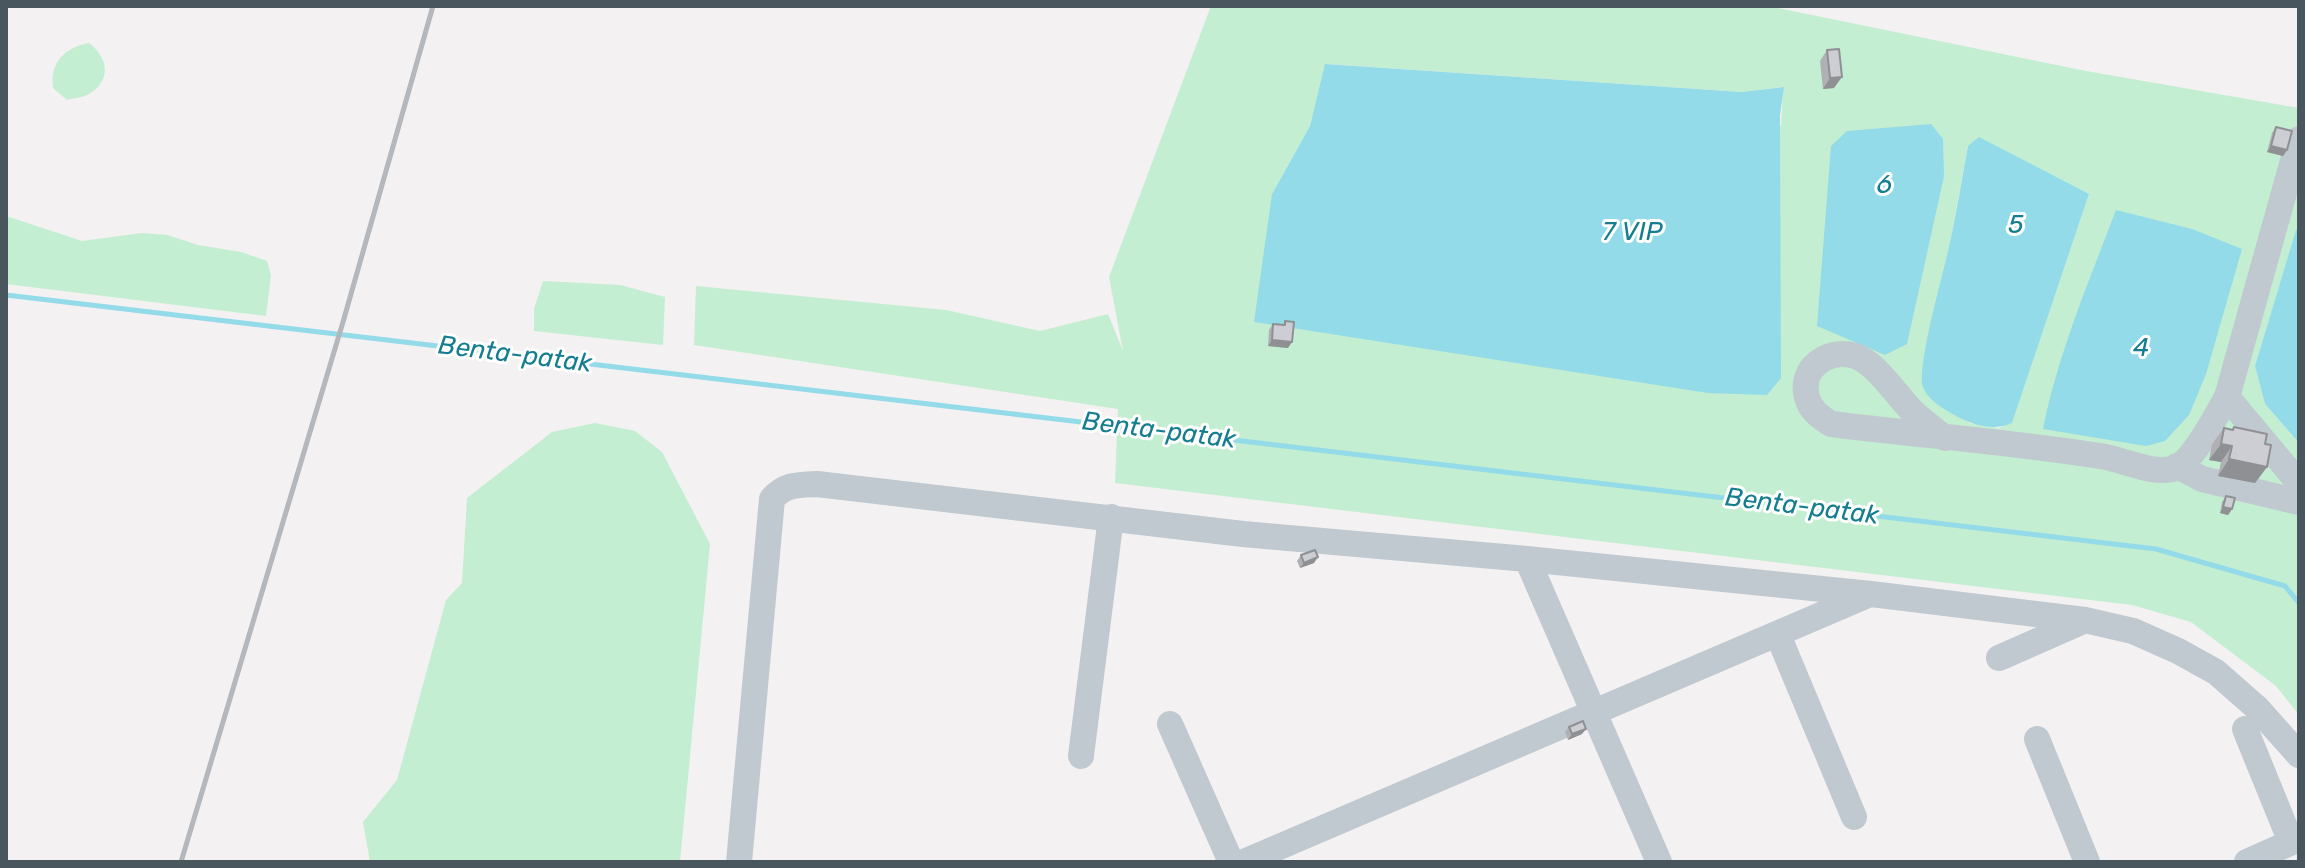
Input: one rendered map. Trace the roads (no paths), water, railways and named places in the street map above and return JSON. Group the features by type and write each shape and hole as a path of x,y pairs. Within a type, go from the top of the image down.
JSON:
{"lane":[{"path":"1945,438 1915,414 1864,359 1851,354 1830,355 1816,362 1807,378 1806,396 1816,415 1831,424 1945,438 2101,456 2154,468 2171,469 2182,464 2227,397 2299,139"},
{"path":"2227,397 2299,483"},
{"path":"2177,466 2202,479 2299,502"},
{"path":"739,862 772,499 780,489 795,485 817,484 1243,534 1871,594 2085,620 2133,631 2216,672 2257,708 2299,755"},
{"path":"1081,756 1111,517"},
{"path":"1527,559 1659,862"},
{"path":"1244,862 1871,594"},
{"path":"1999,658 2085,620"},
{"path":"1778,635 1854,817"},
{"path":"1170,724 1231,862"},
{"path":"2245,729 2295,841 2247,862"},
{"path":"2037,739 2087,862"}],"water":[{"name":"7 VIP","path":"1325,64 1742,92 1784,87 1780,115 1781,378 1767,395 1708,393 1254,322 1272,194 1310,126"},
{"name":"6","path":"1931,124 1943,139 1944,176 1907,344 1885,355 1817,326 1831,146 1847,131"},
{"name":"5","path":"1979,137 2089,194 2012,423 1999,427 1972,423 1944,409 1925,392 1922,376 1968,146"},
{"name":"4","path":"2116,210 2192,229 2242,249 2206,374 2189,415 2165,441 2146,446 2043,429 2066,345"},
{"path":"2296,230 2299,230 2299,443 2265,404 2255,366"}],"waterway":[{"name":"Benta-patak","path":"6,295 2156,549 2285,586 2299,603"}],"railway":[{"path":"181,862 343,322 433,6"}]}
